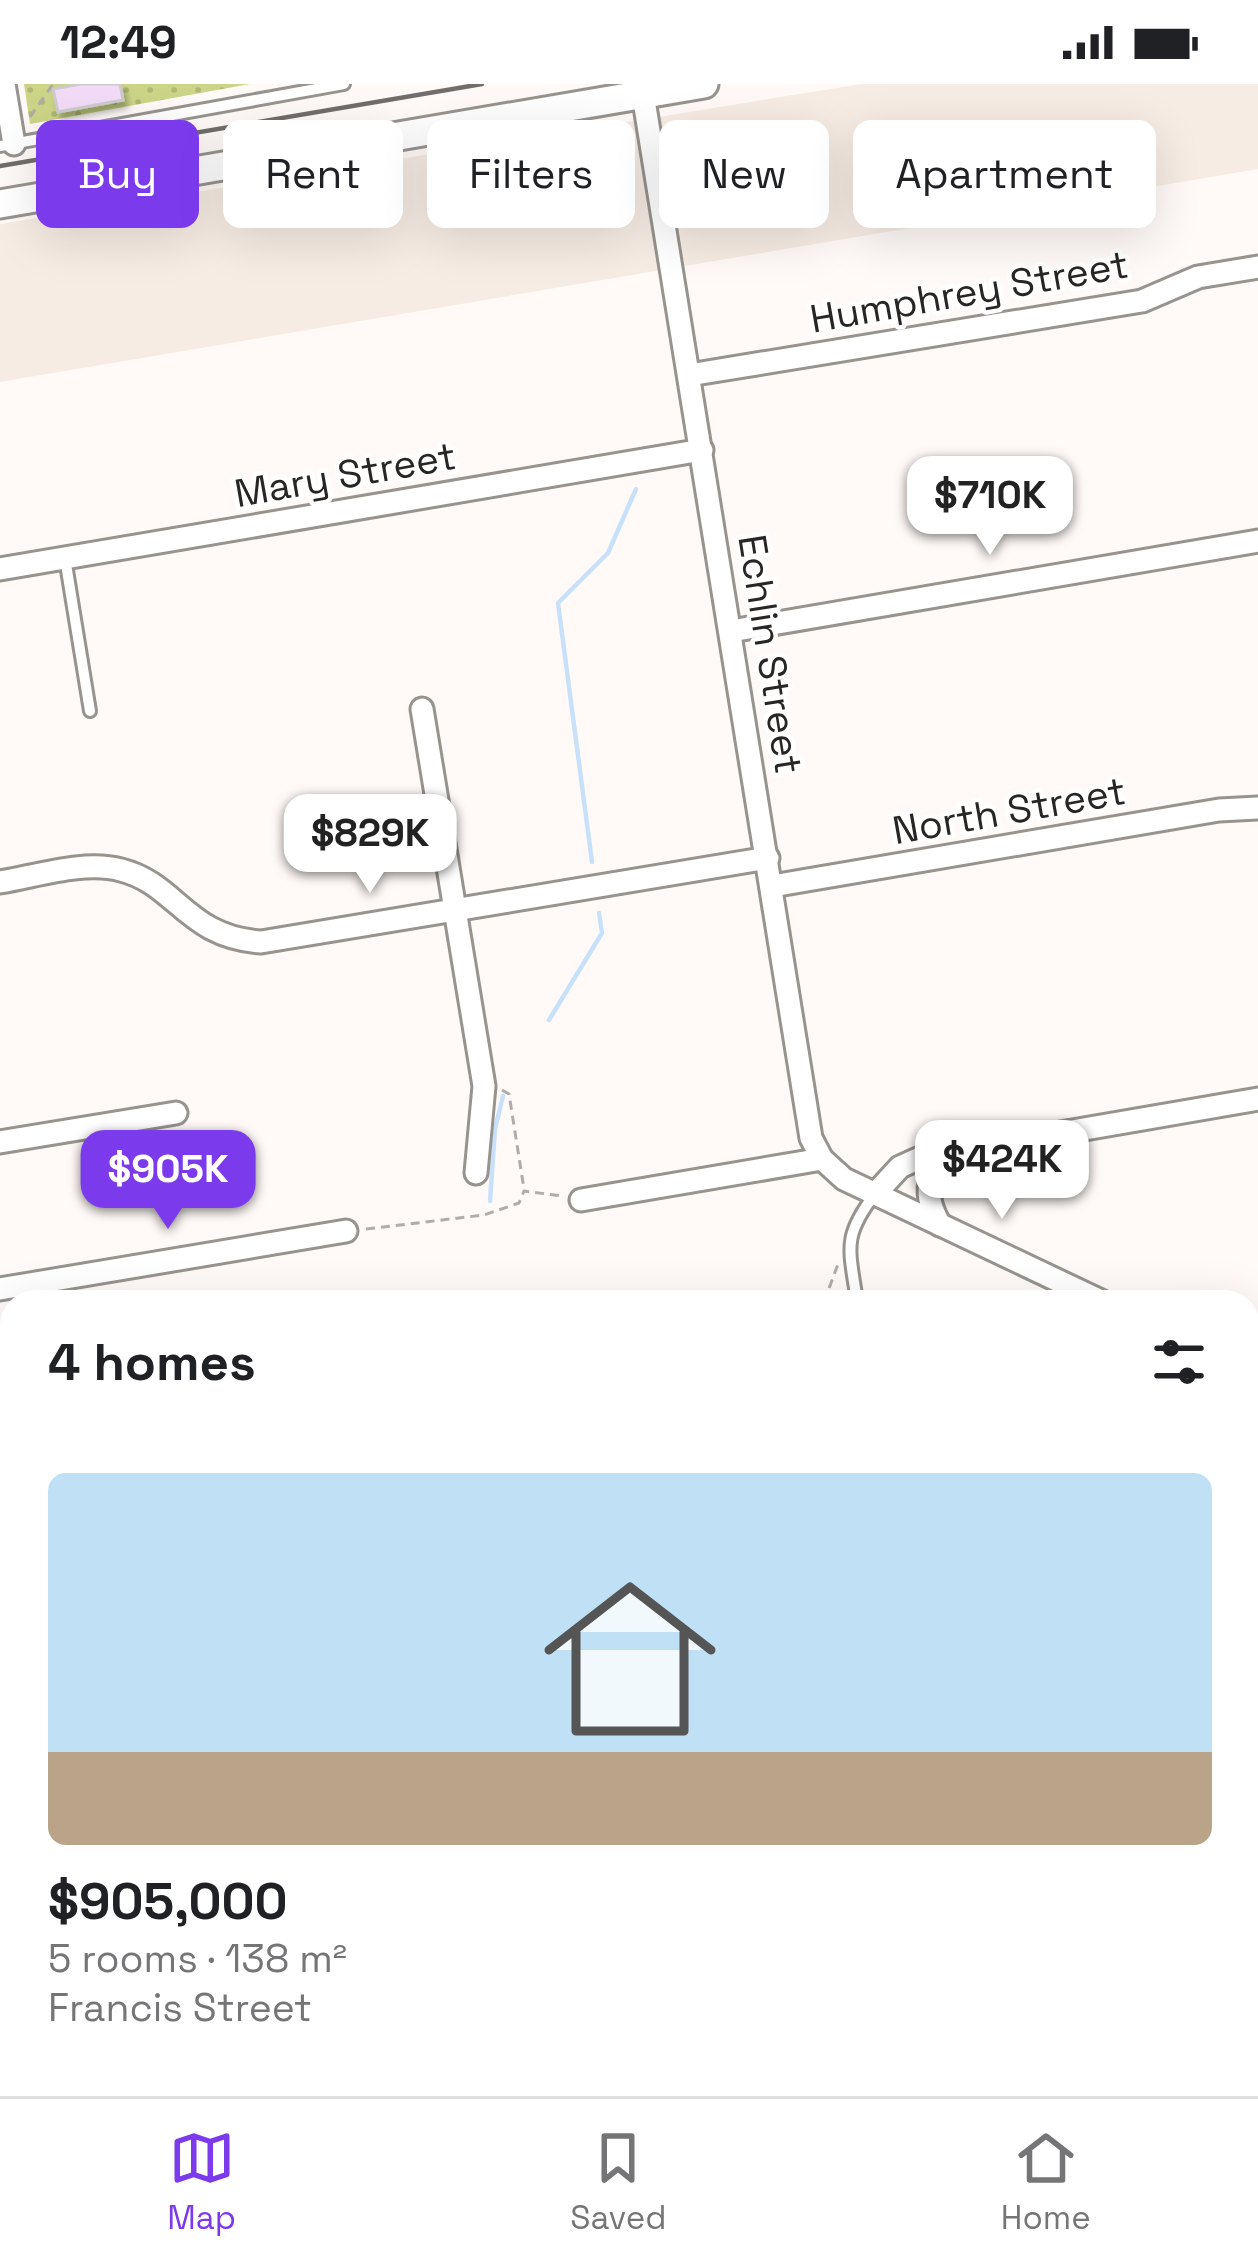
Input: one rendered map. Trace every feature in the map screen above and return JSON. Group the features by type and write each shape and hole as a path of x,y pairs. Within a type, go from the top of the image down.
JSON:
{"main road":[{"path":"199,170 704,84"},
{"path":"0,204 36,198"}],"street":[{"path":"4,84 7,145"},
{"name":"Echlin Street","path":"643,94 807,1120 822,1159"},
{"name":"Humphrey Street","path":"689,375 1142,301 1198,278 1258,267"},
{"name":"Mary Street","path":"0,569 702,450"},
{"path":"731,631 1258,541"},
{"path":"422,709 484,1086 476,1174"},
{"name":"North Street","path":"772,886 1220,810 1258,808"},
{"path":"0,882 94,867 123,870 150,884 204,927 230,940 261,942 768,858"},
{"path":"875,1194 900,1167 952,1151 1258,1099"},
{"path":"0,1142 176,1112"},
{"path":"940,1225 928,1198 930,1175 952,1151"},
{"path":"581,1200 822,1159 844,1179 1078,1290"},
{"path":"0,1289 346,1231"}],"lane":[{"path":"144,120 344,84"},
{"path":"65,558 90,711"},
{"path":"855,1290 849,1240 875,1194"}],"path":[{"path":"7,145 52,84"},
{"path":"346,1231 484,1215 519,1203 524,1191 509,1094 484,1086"},
{"path":"524,1191 581,1200"},
{"path":"829,1290 849,1240"}],"shaded area":[{"path":"861,84 1258,84 1258,169 1156,186 1156,120 853,120 853,228 910,228 0,382 0,224 36,218 36,228 199,228 199,192 223,188 223,228 403,228 403,158 427,155 427,228 635,228 635,121"}],"green space":[{"path":"24,84 250,84 36,120 30,124"}],"building":[{"path":"120,84 123,100 58,112 53,89"}],"waterway":[{"path":"592,862 558,603 608,553 636,489"},
{"path":"549,1020 602,933 599,913"},
{"path":"490,1201 495,1129 503,1096"}],"railway":[{"path":"0,166 482,84"}]}
